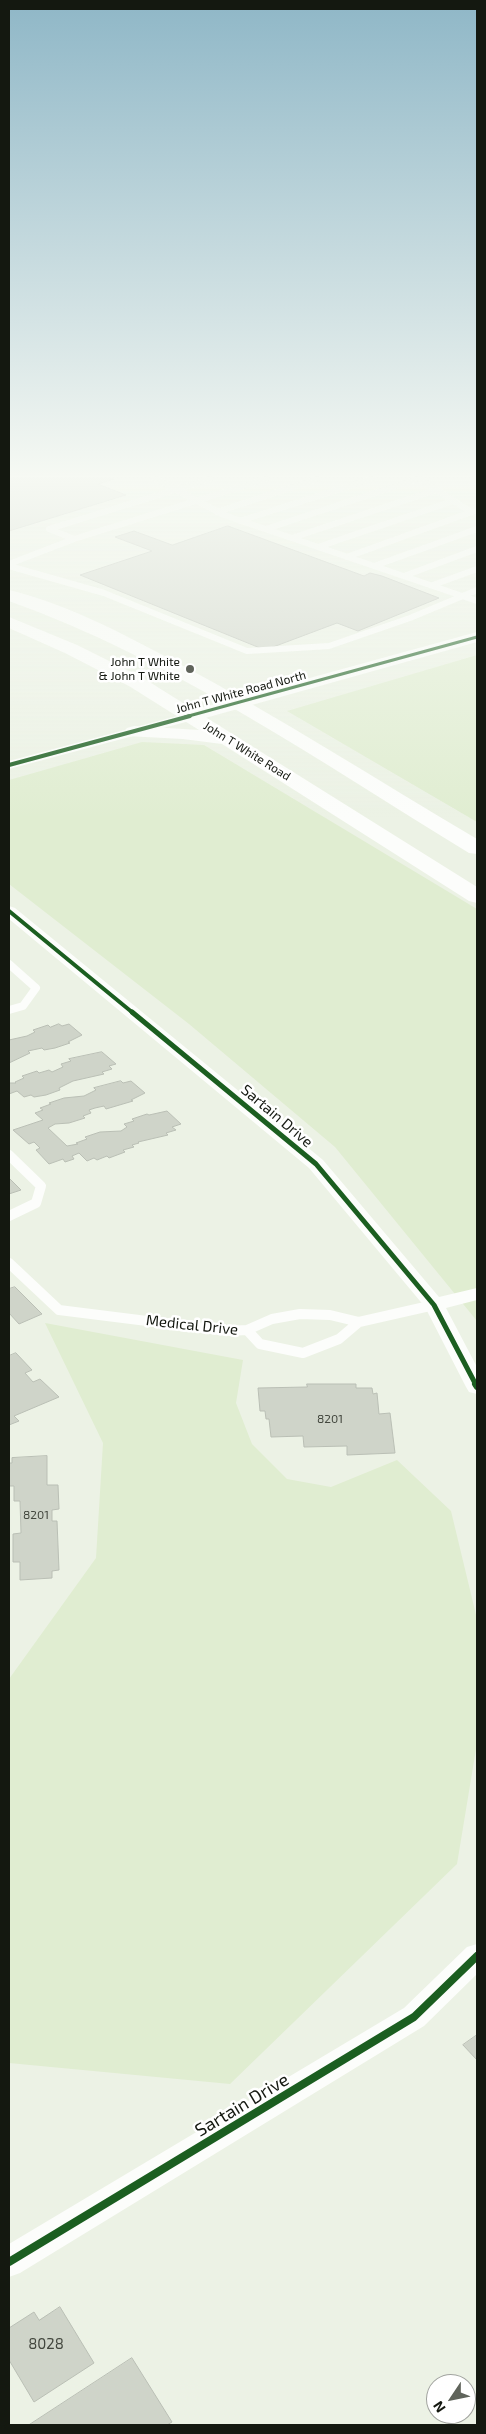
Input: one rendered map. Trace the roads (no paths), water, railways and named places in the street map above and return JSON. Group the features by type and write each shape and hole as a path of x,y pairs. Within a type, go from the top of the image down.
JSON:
{"main road":[{"path":"9,595 94,628 143,651 237,704 477,848"},
{"name":"John T White Road","path":"9,622 106,666 192,716 477,896"},
{"path":"134,732 183,733 208,736 236,744"}],"street":[{"name":"John T White Road North","path":"9,765 477,637"},
{"name":"Sartain Drive","path":"9,911 316,1164 434,1305 477,1387"},
{"name":"Medical Drive","path":"434,1305 477,1294"},
{"name":"Sartain Drive","path":"9,2262 414,2017 477,1956"}],"lane":[{"path":"103,593 247,651 329,646 410,618 471,593"},
{"path":"454,593 477,600"},
{"path":"9,964 36,988 23,1006 9,1010"},
{"path":"9,1155 42,1186 36,1203 9,1216"},
{"name":"Medical Drive","path":"9,1263 59,1310 228,1331 248,1330 272,1319 300,1314 330,1315 358,1322 434,1305"},
{"path":"248,1330 260,1344 303,1353 339,1339 358,1322"}],"place":[{"name":"John T White & John T White","path":"190,669"}]}
